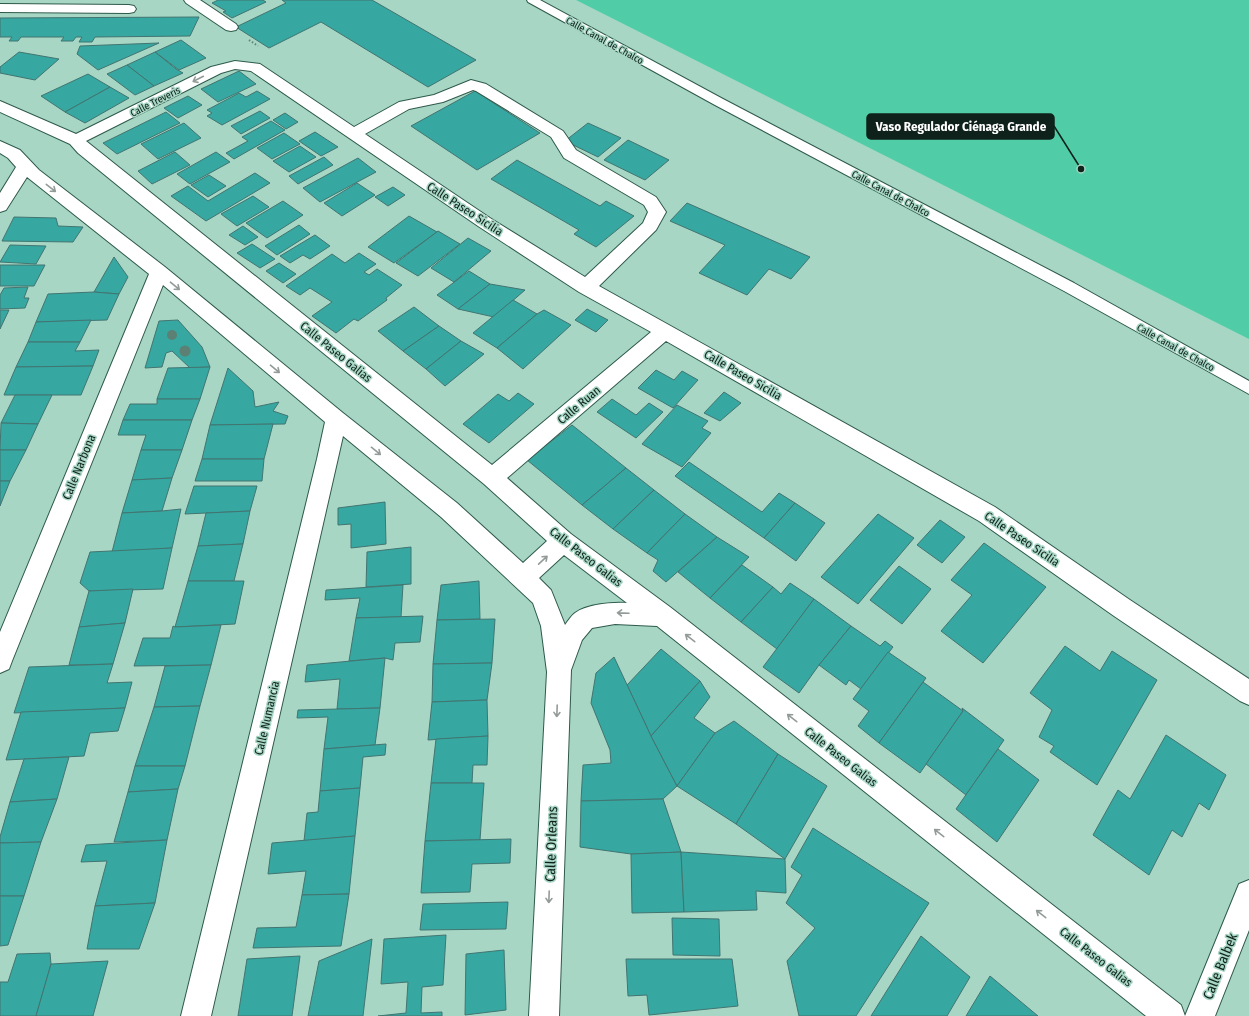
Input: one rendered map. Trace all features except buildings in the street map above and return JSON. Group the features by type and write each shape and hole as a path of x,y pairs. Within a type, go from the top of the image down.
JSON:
{"street":[{"path":"63,0 77,9"},
{"path":"191,0 231,27"},
{"path":"0,8 128,10"},
{"name":"Calle Paseo Sicilia","path":"235,65 255,67 484,222 586,287 987,514 1122,608 1249,693"},
{"name":"Calle Treveris","path":"76,140 216,70 235,65"},
{"path":"353,134 404,105 438,99 471,85 481,87 557,134 570,154 650,201 656,212 650,226 586,287"},
{"name":"Calle Paseo Galias","path":"0,106 76,140 84,149 492,478 563,541 662,615 1170,1016"},
{"path":"0,146 14,154 25,167 159,272 336,419 449,510 523,578 543,597 553,626 559,672"},
{"path":"0,206 25,167"},
{"name":"Calle Narbona","path":"0,662 159,272"},
{"name":"Calle Ruan","path":"492,478 666,331"},
{"name":"Calle Numancia","path":"196,1016 326,467 336,419"},
{"path":"523,578 563,541"},
{"path":"559,672 572,634 584,620 600,615 615,613 662,615"},
{"name":"Calle Orleans","path":"544,1016 559,672"},
{"name":"Calle Balbek","path":"1200,1016 1249,894"}],"lane":[{"name":"Calle Canal de Chalco","path":"532,0 718,102 1069,287 1249,388"}],"green space":[{"path":"576,0 1249,0 1249,339"}],"place":[{"name":"Vaso Regulador Ciénaga Grande","path":"1081,169"}]}
